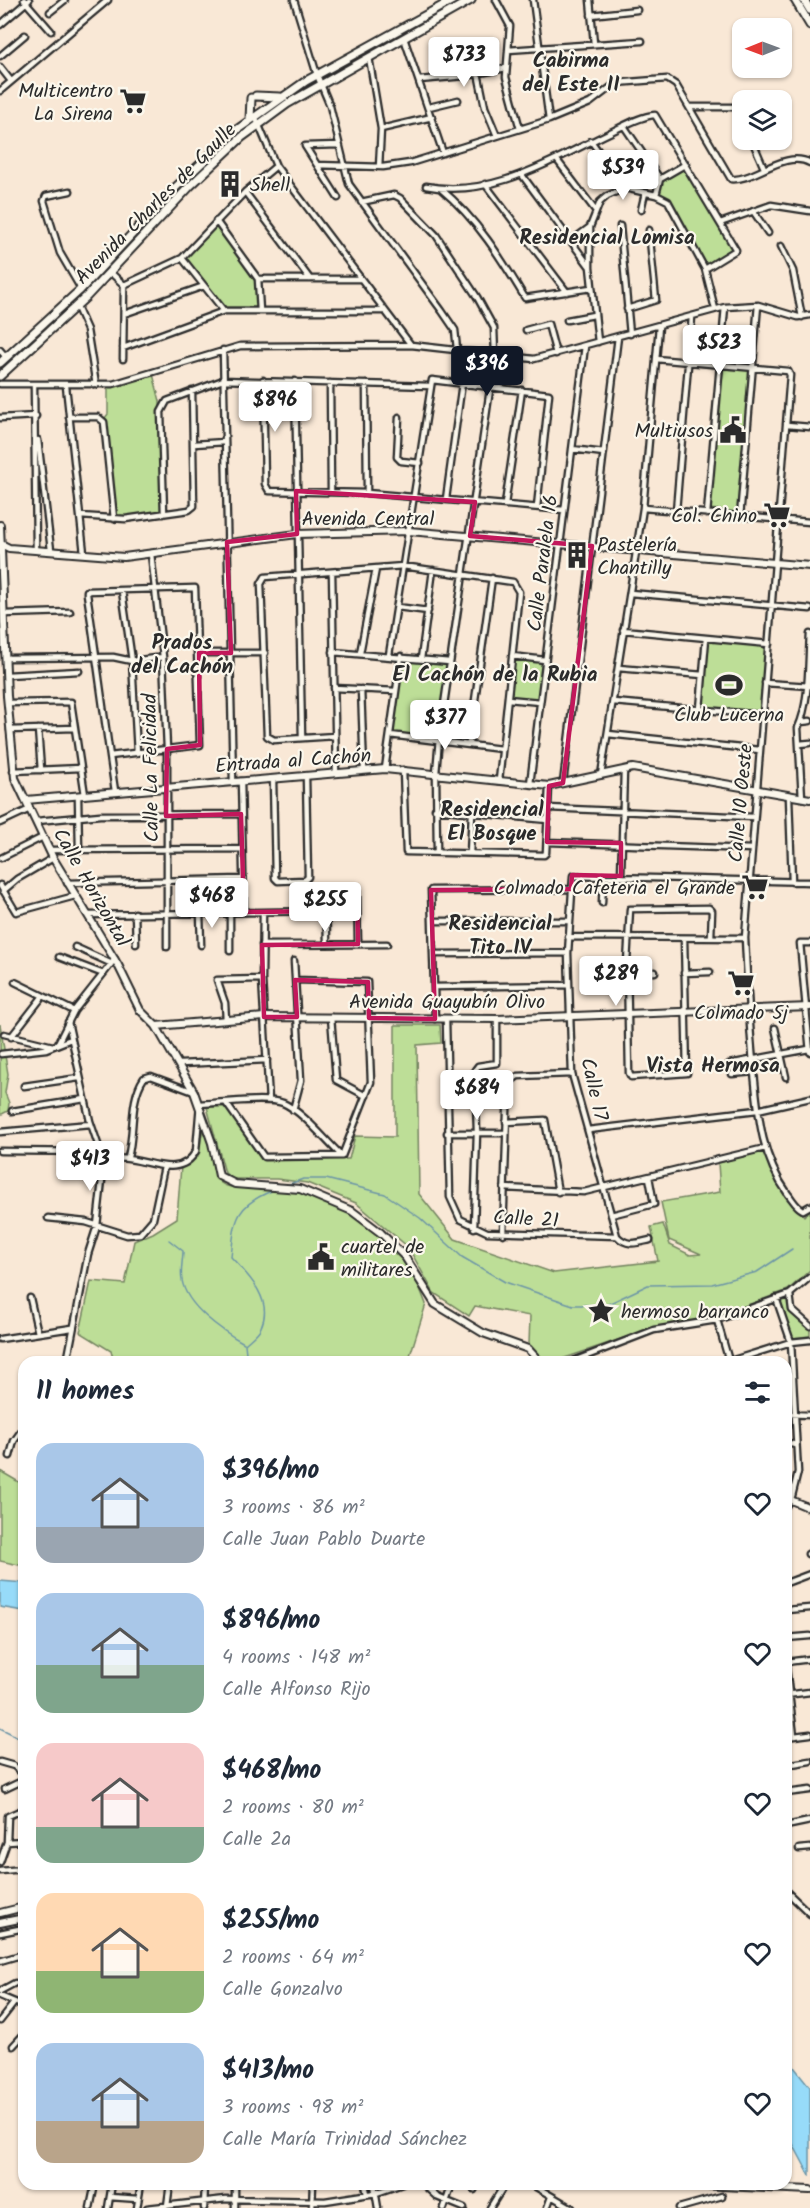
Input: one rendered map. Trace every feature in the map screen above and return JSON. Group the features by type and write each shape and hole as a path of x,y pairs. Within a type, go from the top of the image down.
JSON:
{"main road":[{"name":"Avenida Charles de Gaulle","path":"0,363 81,289 219,145 280,97 453,0"},
{"name":"Avenida Charles de Gaulle","path":"0,376 110,272 203,173 260,123 287,104 471,0"},
{"path":"795,0 810,25"},
{"path":"804,0 810,10"},
{"path":"253,118 253,97 280,97"},
{"path":"121,247 116,258 121,260"},
{"path":"108,261 114,263 110,272"},
{"name":"Calle Horizontal","path":"0,525 7,675 5,698 13,771 49,850 67,883 89,915 140,1010 156,1026 180,1064 200,1104 219,1176 226,1182 235,1184 300,1189 352,1211 381,1233 405,1257 435,1304 483,1333 528,1348 535,1356"},
{"name":"Avenida Central","path":"1,544 6,548 124,557 297,534 409,531 810,566"},
{"name":"Entrada al Cachón","path":"26,800 166,786 385,769 549,786 633,768 810,799"},
{"name":"Avenida Guayubín Olivo","path":"156,1026 264,1017 435,1020 569,1018 808,1008"},
{"path":"792,1503 810,1508"},
{"path":"0,1913 18,1908"},
{"path":"0,1923 18,1919"},
{"path":"792,2189 810,2190"}],"street":[{"path":"50,12 65,0"},
{"path":"294,0 317,75 322,84 348,181 442,311 455,332 458,349"},
{"path":"496,0 509,22 506,68 508,88 520,129"},
{"path":"533,0 549,120"},
{"path":"590,0 594,44"},
{"path":"0,25 26,1 51,31"},
{"path":"0,91 105,1"},
{"path":"591,15 637,10"},
{"path":"0,57 25,35"},
{"path":"404,38 443,153"},
{"path":"508,50 642,41"},
{"path":"369,57 381,129 379,167"},
{"path":"0,67 11,81"},
{"path":"419,80 506,68"},
{"path":"478,73 485,107 497,136"},
{"path":"317,165 379,167 410,163 549,120 590,103 616,84 670,80 689,107 731,179 736,180 787,161 804,160 810,163"},
{"path":"429,107 458,100"},
{"path":"689,107 732,107"},
{"path":"426,186 441,189 522,175 624,126 656,115 736,252 705,269"},
{"path":"381,129 432,117"},
{"path":"253,118 260,123 276,166 411,345"},
{"path":"624,126 660,179"},
{"path":"591,141 625,188"},
{"path":"338,198 306,146 339,145"},
{"path":"756,150 764,168"},
{"path":"557,160 595,210"},
{"path":"656,195 660,179 686,164"},
{"path":"124,285 182,258 245,192 276,166"},
{"path":"522,175 590,267"},
{"path":"485,183 567,292"},
{"path":"598,342 591,288 590,227 595,210 607,196 625,188 656,195 668,201 705,269 715,309"},
{"path":"441,189 458,203 482,231 526,299 591,288"},
{"path":"70,191 46,196 44,201 60,253 81,289"},
{"path":"245,192 310,279"},
{"path":"641,210 645,193"},
{"path":"361,202 396,195 435,235 477,297 494,328 495,355 476,502 450,663 436,773 437,852"},
{"path":"720,223 771,205 810,211"},
{"path":"753,211 768,233"},
{"path":"216,221 258,279 260,311"},
{"path":"620,226 630,334"},
{"path":"571,241 590,227"},
{"path":"627,309 656,300 649,230"},
{"path":"781,246 793,271 802,317"},
{"path":"182,258 224,311"},
{"path":"110,272 124,285 123,358"},
{"path":"258,279 361,279"},
{"path":"124,314 204,286"},
{"path":"76,305 87,330 96,385"},
{"path":"740,517 758,305"},
{"path":"0,384 66,386 113,384 240,346 411,345 534,359 725,307 758,305 802,317 810,315"},
{"path":"707,514 725,307"},
{"path":"123,348 224,311 384,311"},
{"path":"567,320 594,315"},
{"path":"676,511 692,317"},
{"path":"526,330 548,324 556,354"},
{"path":"601,775 643,508 659,326"},
{"path":"562,783 618,337"},
{"name":"Calle Paralela 16","path":"530,784 585,346"},
{"path":"0,350 6,357"},
{"path":"223,350 231,653 237,781 241,814 244,912"},
{"path":"656,359 752,368"},
{"name":"Calle 10 Oeste","path":"752,368 790,372 745,938 747,1011 757,1110 765,1148 782,1185 798,1208 803,1210 810,1206"},
{"path":"389,655 420,464 430,386 433,379 549,394 537,507"},
{"path":"164,514 163,405 192,391 223,380 430,386"},
{"path":"263,380 266,489 273,492 331,491 414,496 564,510"},
{"path":"295,381 302,738"},
{"path":"446,499 462,382"},
{"path":"330,383 331,491"},
{"path":"366,384 367,493"},
{"path":"34,386 51,550"},
{"path":"66,386 84,553"},
{"path":"505,504 522,390"},
{"path":"80,516 114,519 164,514 194,506 192,391"},
{"path":"0,418 36,416"},
{"path":"36,416 36,549"},
{"path":"69,417 98,417 104,422 114,519"},
{"path":"399,417 397,458 401,461 420,464"},
{"path":"787,425 810,427"},
{"path":"194,444 225,442"},
{"path":"572,448 604,453"},
{"path":"643,508 810,522"},
{"name":"Calle La Felicidad","path":"151,554 163,657 167,749 167,947"},
{"path":"335,736 274,740 265,732 263,578 267,575 403,566 513,582 519,589 499,782"},
{"path":"360,653 376,569"},
{"path":"421,659 433,570"},
{"path":"332,572 336,773"},
{"path":"469,743 492,578"},
{"path":"110,756 200,746 199,653 195,588 191,586 87,591 96,657 110,756 115,791"},
{"path":"122,591 132,661 137,753"},
{"path":"630,593 810,609"},
{"path":"396,607 428,611"},
{"path":"4,614 70,612"},
{"path":"623,630 769,645"},
{"path":"802,798 798,728 808,685 810,634"},
{"path":"700,709 706,638"},
{"path":"333,652 401,656 450,663"},
{"path":"199,653 265,653"},
{"path":"385,769 401,656"},
{"path":"512,656 545,660"},
{"path":"6,658 96,657 132,661 163,657"},
{"path":"618,668 703,675"},
{"path":"7,675 79,671"},
{"path":"765,683 808,685"},
{"path":"334,688 396,691"},
{"path":"362,689 364,770"},
{"path":"5,698 71,702 81,768 79,850"},
{"path":"508,699 540,702"},
{"path":"613,702 763,715"},
{"path":"801,722 810,721"},
{"path":"10,730 75,728"},
{"path":"39,729 41,770"},
{"path":"608,734 760,750"},
{"path":"390,735 440,739 501,748"},
{"path":"799,744 810,744"},
{"path":"13,771 81,768"},
{"path":"403,770 404,850 544,855 547,842 549,786"},
{"path":"621,876 624,770"},
{"path":"273,779 276,878 292,880 308,877 306,776"},
{"path":"789,797 792,882"},
{"path":"548,808 754,817"},
{"path":"0,823 30,809"},
{"path":"435,809 548,820"},
{"path":"470,852 472,813"},
{"path":"37,821 79,816 241,814"},
{"path":"1,858 43,837"},
{"path":"547,842 752,849"},
{"path":"49,850 242,849"},
{"path":"3,891 17,879 53,858"},
{"name":"Calle 17","path":"603,876 574,875 568,937 569,1018 572,1074 617,1236"},
{"path":"602,903 603,876 810,882"},
{"path":"67,883 242,879"},
{"path":"0,885 16,912 75,896"},
{"path":"327,944 327,888 357,889 358,944"},
{"path":"435,1020 431,890 571,889"},
{"path":"684,938 687,1073 629,1076 627,963 629,911 632,907 709,908 712,911 711,937"},
{"path":"230,912 230,951"},
{"path":"263,912 262,979 269,1101"},
{"path":"89,915 326,912"},
{"path":"135,913 136,944"},
{"path":"201,913 201,945"},
{"path":"432,921 570,921"},
{"path":"568,937 745,938"},
{"path":"729,1064 810,1051 808,1008 800,943 810,942"},
{"path":"262,945 387,944"},
{"path":"55,1044 74,1011 112,961 75,947"},
{"path":"433,954 568,953"},
{"path":"58,957 101,973"},
{"path":"293,1110 301,1080 294,961"},
{"path":"627,963 599,965 600,988 627,988"},
{"path":"627,973 655,972"},
{"path":"684,973 710,972"},
{"path":"226,1020 224,999 217,982 220,978 262,979"},
{"path":"295,980 367,982 372,1071 366,1096 342,1156"},
{"path":"15,982 74,1011"},
{"path":"434,987 568,985"},
{"path":"11,1037 43,996"},
{"path":"331,1017 336,1080 366,1096"},
{"name":"Calle 21","path":"446,1019 450,1197 456,1215 474,1228 503,1234 617,1236 626,1243 650,1240"},
{"path":"474,1228 477,1132 475,1070 478,1066 496,1063 497,1019"},
{"path":"68,1022 79,1078 104,1162 97,1226 72,1328 68,1356"},
{"path":"775,1028 786,1077"},
{"path":"4,1034 55,1044"},
{"path":"1,1054 39,1051 71,1039"},
{"path":"180,1064 267,1060"},
{"path":"732,1074 754,1072"},
{"path":"503,1234 508,1083 518,1076 572,1074"},
{"path":"128,1157 133,1139 135,1101 144,1078 151,1076 194,1092"},
{"path":"24,1086 79,1078"},
{"path":"588,1130 757,1110 810,1098"},
{"path":"12,1111 85,1099"},
{"path":"104,1162 128,1157 164,1167 182,1164 196,1151 200,1104 269,1101 284,1104 293,1110 342,1156"},
{"path":"226,1103 264,1157 342,1156"},
{"path":"506,1122 545,1119 558,1192"},
{"path":"0,1132 92,1124"},
{"path":"447,1133 506,1133"},
{"path":"504,1188 584,1192 765,1148"},
{"path":"0,1151 101,1152"},
{"path":"48,1218 97,1226 127,1236 145,1231 153,1219 164,1167"},
{"path":"611,1215 654,1204 649,1177"},
{"path":"590,1356 654,1330 717,1320 790,1294 810,1277"},
{"path":"790,1294 792,1310 810,1326"},
{"path":"30,1298 38,1333"},
{"path":"776,1298 791,1342 792,1356"},
{"path":"717,1320 726,1356"},
{"path":"0,1340 72,1328"},
{"path":"748,1356 791,1342 810,1340"},
{"path":"792,1366 798,1474 792,1489"},
{"path":"794,1413 810,1415"},
{"path":"10,1456 18,1435"},
{"path":"792,1581 810,1574"},
{"path":"792,1610 810,1608"},
{"path":"792,1638 810,1636"},
{"path":"792,1661 810,1659"},
{"path":"792,1694 810,1692"},
{"path":"792,1729 794,1736 810,1734"},
{"path":"792,1764 810,1761"},
{"path":"0,1762 18,1770"},
{"path":"5,1789 18,1783"},
{"path":"792,1793 810,1790"},
{"path":"0,1862 7,1842 8,1816 18,1812"},
{"path":"792,1825 810,1821"},
{"path":"7,1842 18,1841"},
{"path":"799,1849 810,1848"},
{"path":"0,1871 18,1870"},
{"path":"792,1897 810,1914"},
{"path":"0,1933 18,1929"},
{"path":"0,1961 18,1956"},
{"path":"0,1991 15,1983"},
{"path":"0,1996 18,2004"},
{"path":"0,2021 14,2003"},
{"path":"13,2046 18,2041"},
{"path":"90,2208 93,2190"},
{"path":"108,2208 111,2190"},
{"path":"137,2208 140,2190"},
{"path":"167,2206 169,2190"},
{"path":"204,2208 205,2190"},
{"path":"235,2190 235,2208"},
{"path":"312,2208 313,2190"},
{"path":"366,2190 367,2194"},
{"path":"375,2190 378,2208"},
{"path":"147,2208 235,2199 312,2201 385,2190"},
{"path":"428,2190 446,2202 464,2208"},
{"path":"444,2208 450,2190"},
{"path":"490,2208 501,2190"},
{"path":"540,2190 572,2208"},
{"path":"679,2208 722,2196"},
{"path":"110,2197 138,2199"},
{"path":"547,2208 551,2197"},
{"path":"257,2208 258,2200"},
{"path":"275,2201 276,2208"}],"highlighted area":[{"path":"296,491 475,502 470,536 592,546 563,783 549,786 547,842 621,843 621,876 572,875 571,889 431,890 435,1019 369,1018 368,982 295,980 297,1017 264,1017 262,945 358,944 357,888 326,888 326,911 244,912 241,814 166,816 167,749 200,745 199,653 231,653 227,542 297,534"}],"green space":[{"path":"686,168 734,250 707,266 673,204 659,193 661,182"},
{"path":"217,226 255,277 258,307 226,307 185,259"},
{"path":"721,367 750,369 739,512 709,509"},
{"path":"153,374 160,401 162,512 114,518 105,418 108,414 108,387"},
{"path":"708,640 767,646 761,713 702,707"},
{"path":"514,657 543,661 538,701 510,698"},
{"path":"402,658 449,664 438,737 392,733"},
{"path":"0,1024 8,1074 5,1093 9,1103 8,1111 0,1115"},
{"path":"395,1025 440,1025 441,1043 417,1045 419,1194 455,1239 554,1273 658,1261 651,1227 663,1224 670,1245 690,1255 701,1254 669,1240 661,1202 720,1192 718,1163 763,1151 782,1189 804,1216 810,1210 810,1270 788,1290 716,1317 653,1328 571,1356 537,1356 529,1344 530,1316 475,1306 469,1316 434,1293 408,1247 356,1203 307,1183 277,1179 233,1179 225,1173 207,1107 226,1107 261,1159 349,1159 355,1136 395,1137"},
{"path":"204,1122 213,1164 221,1183 233,1188 275,1186 311,1193 347,1209 392,1245 414,1274 426,1304 410,1356 112,1356 111,1351 80,1332 91,1281 125,1284 134,1241 153,1233 177,1218 181,1166 198,1157"},
{"path":"789,1293 791,1309 796,1317 810,1326 810,1336 791,1338 778,1299"},
{"path":"0,1471 18,1482 18,1565 0,1561"}],"water":[{"path":"0,1581 18,1582 18,1610 0,1607"},
{"path":"792,2064 810,2087 810,2176 792,2142"}],"waterway":[{"path":"287,1185 303,1179 326,1179 385,1194 420,1218 462,1257 505,1282 573,1305 606,1305 648,1285 712,1284 757,1272 792,1249"},
{"path":"246,1356 245,1344 260,1329 264,1307 257,1289 231,1257 234,1233 239,1215 244,1208 251,1201 274,1190"},
{"path":"169,1240 183,1251 181,1277 190,1299 206,1317 244,1343"},
{"path":"0,1728 18,1737"}],"place":[{"name":"Multicentro La Sirena","path":"133,101"},
{"name":"Shell","path":"230,184"},
{"name":"Multiusos","path":"733,430"},
{"name":"Col. Chino","path":"777,515"},
{"name":"Pastelería Chantilly","path":"577,555"},
{"name":"Club Lucerna","path":"729,685"},
{"name":"Colmado Cafeteria el Grande","path":"755,887"},
{"name":"Colmado 5j","path":"741,983"},
{"name":"cuartel de militares","path":"321,1257"},
{"name":"hermoso barranco","path":"601,1311"}],"district":[{"name":"Cabirma del Este II","path":"571,72"},
{"name":"Residencial Lomisa","path":"607,237"},
{"name":"Prados del Cachón","path":"182,654"},
{"name":"El Cachón de la Rubia","path":"495,674"},
{"name":"Residencial El Bosque","path":"492,821"},
{"name":"Residencial Tito IV","path":"500,935"},
{"name":"Vista Hermosa","path":"713,1065"}]}
